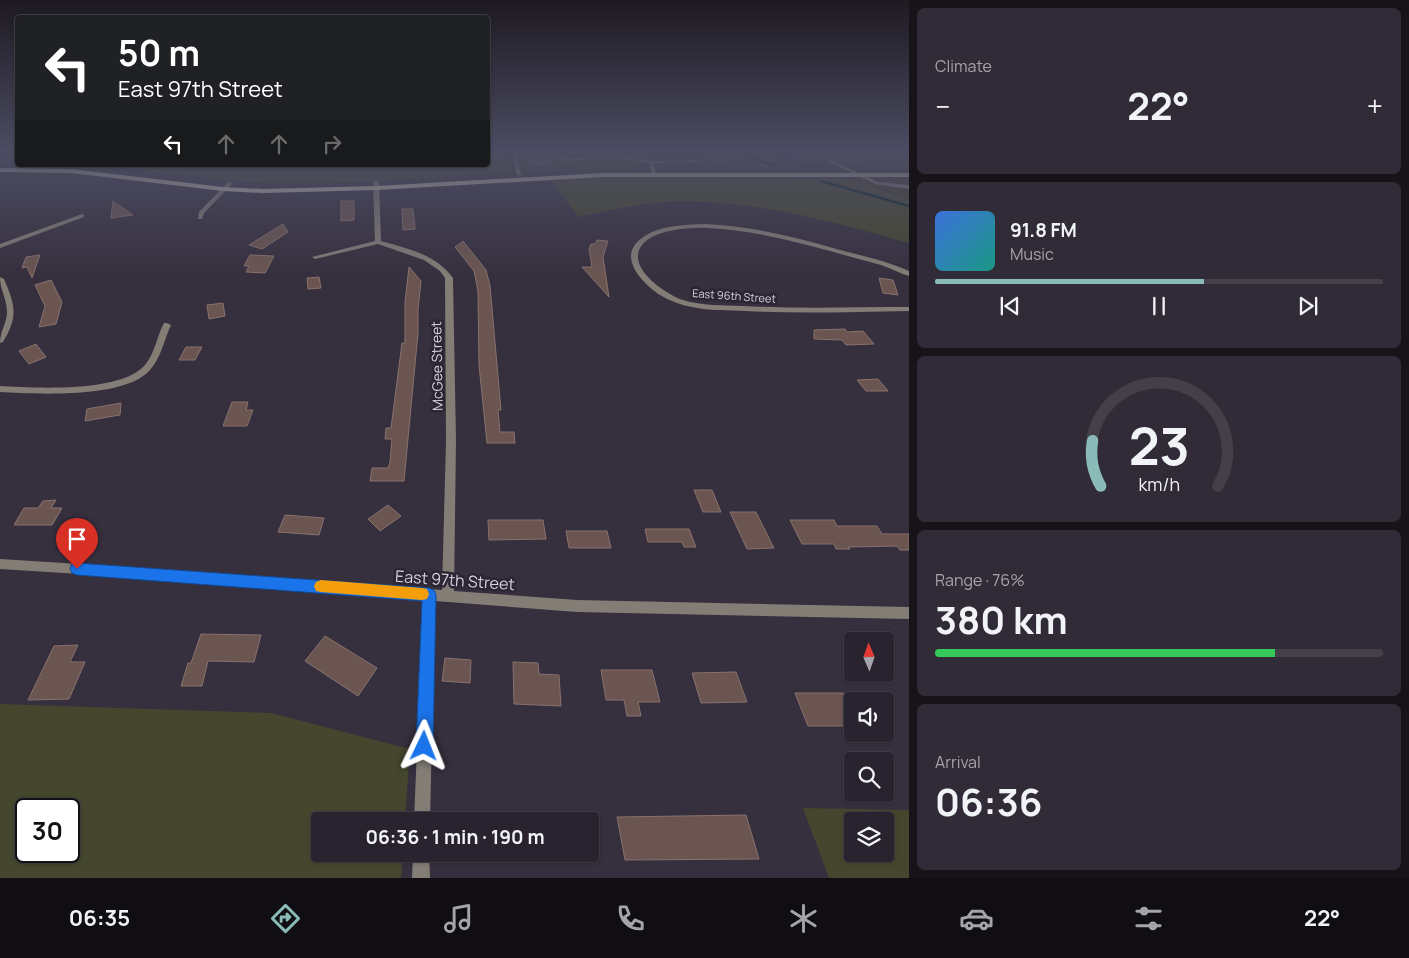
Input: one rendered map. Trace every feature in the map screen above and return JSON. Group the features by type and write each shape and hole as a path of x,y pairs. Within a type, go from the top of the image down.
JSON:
{"street":[{"path":"200,218 201,213 218,194"},
{"path":"314,257 378,242 376,194"},
{"path":"0,246 82,216"},
{"name":"East 96th Street","path":"909,274 887,264 794,239 753,231 708,226 673,228 649,236 635,250 634,257 636,266 648,284 664,295 693,305 764,310 909,308"},
{"name":"McGee Street","path":"378,242 430,259 444,268 450,278 451,441 448,596"},
{"path":"0,279 12,307 9,326 0,340"},
{"path":"0,389 71,390 123,383 142,373 151,362 167,325"},
{"name":"East 97th Street","path":"0,564 176,574 578,606 909,613"},
{"path":"422,812 429,595"},
{"path":"420,878 421,862"}],"shaded area":[{"path":"895,194 909,194 909,198"}],"green space":[{"path":"561,194 895,194 909,198 909,243 798,214 713,202 658,202 618,208 579,217"},
{"path":"0,704 271,713 410,749 406,812 311,812 311,862 402,862 401,878 0,878"},
{"path":"803,808 909,810 909,878 829,878"}],"building":[{"path":"113,201 133,215 111,218"},
{"path":"341,201 354,201 354,220 341,221"},
{"path":"402,209 413,209 415,229 403,230"},
{"path":"283,224 288,232 262,249 249,245"},
{"path":"597,240 608,241 603,257 609,297 582,267 592,267 589,249 591,244 595,244"},
{"path":"463,241 486,270 490,286 501,410 498,410 500,432 514,432 515,443 487,443 479,365 478,291 474,271 455,247"},
{"path":"40,255 32,278 27,267 22,268 26,257"},
{"path":"250,255 274,256 265,273 246,272 249,266 244,266"},
{"path":"409,267 421,281 404,481 370,481 372,468 388,468 390,462 392,439 385,439 386,428 391,428 402,343 405,343 405,302"},
{"path":"319,277 321,288 308,289 307,278"},
{"path":"879,278 893,280 898,295 883,293"},
{"path":"51,280 62,302 56,324 39,327 45,306 35,285"},
{"path":"223,303 225,316 209,319 207,305"},
{"path":"845,329 847,332 863,331 874,344 846,345 842,340 814,339 814,330"},
{"path":"36,344 46,357 29,364 19,351"},
{"path":"186,347 202,347 195,360 179,360"},
{"path":"878,379 888,391 866,391 857,380"},
{"path":"232,402 248,402 246,410 253,410 247,426 223,426"},
{"path":"121,403 120,415 85,421 87,409"},
{"path":"694,490 712,490 721,512 703,512"},
{"path":"56,500 51,508 62,508 52,525 14,525 24,508 38,508 43,501"},
{"path":"388,505 401,516 380,531 368,519"},
{"path":"730,512 756,512 774,548 747,549"},
{"path":"285,515 324,518 319,535 278,532"},
{"path":"488,520 543,520 546,539 489,540"},
{"path":"790,520 834,520 837,526 877,526 882,534 909,534 909,550 900,550 897,546 836,549 834,544 802,544"},
{"path":"645,529 689,529 696,547 684,547 682,542 648,542"},
{"path":"566,531 607,531 611,548 569,548"},
{"path":"201,634 261,635 254,662 208,661 202,686 181,686 188,663 191,663"},
{"path":"325,636 377,668 358,696 305,661"},
{"path":"78,645 70,662 85,662 69,699 28,700 54,646"},
{"path":"445,658 471,660 470,683 442,681"},
{"path":"513,662 538,663 539,674 559,675 561,706 514,704"},
{"path":"601,670 652,670 660,702 638,702 641,716 627,716 624,700 606,700"},
{"path":"736,672 747,702 701,703 692,673"},
{"path":"795,693 843,693 844,726 808,726"},
{"path":"746,815 759,859 625,860 617,817"}],"waterway":[{"path":"867,194 909,206"}],"slow traffic":[{"path":"321,586 422,594"}],"route":[{"path":"77,569 176,574 429,595 424,746"}]}
